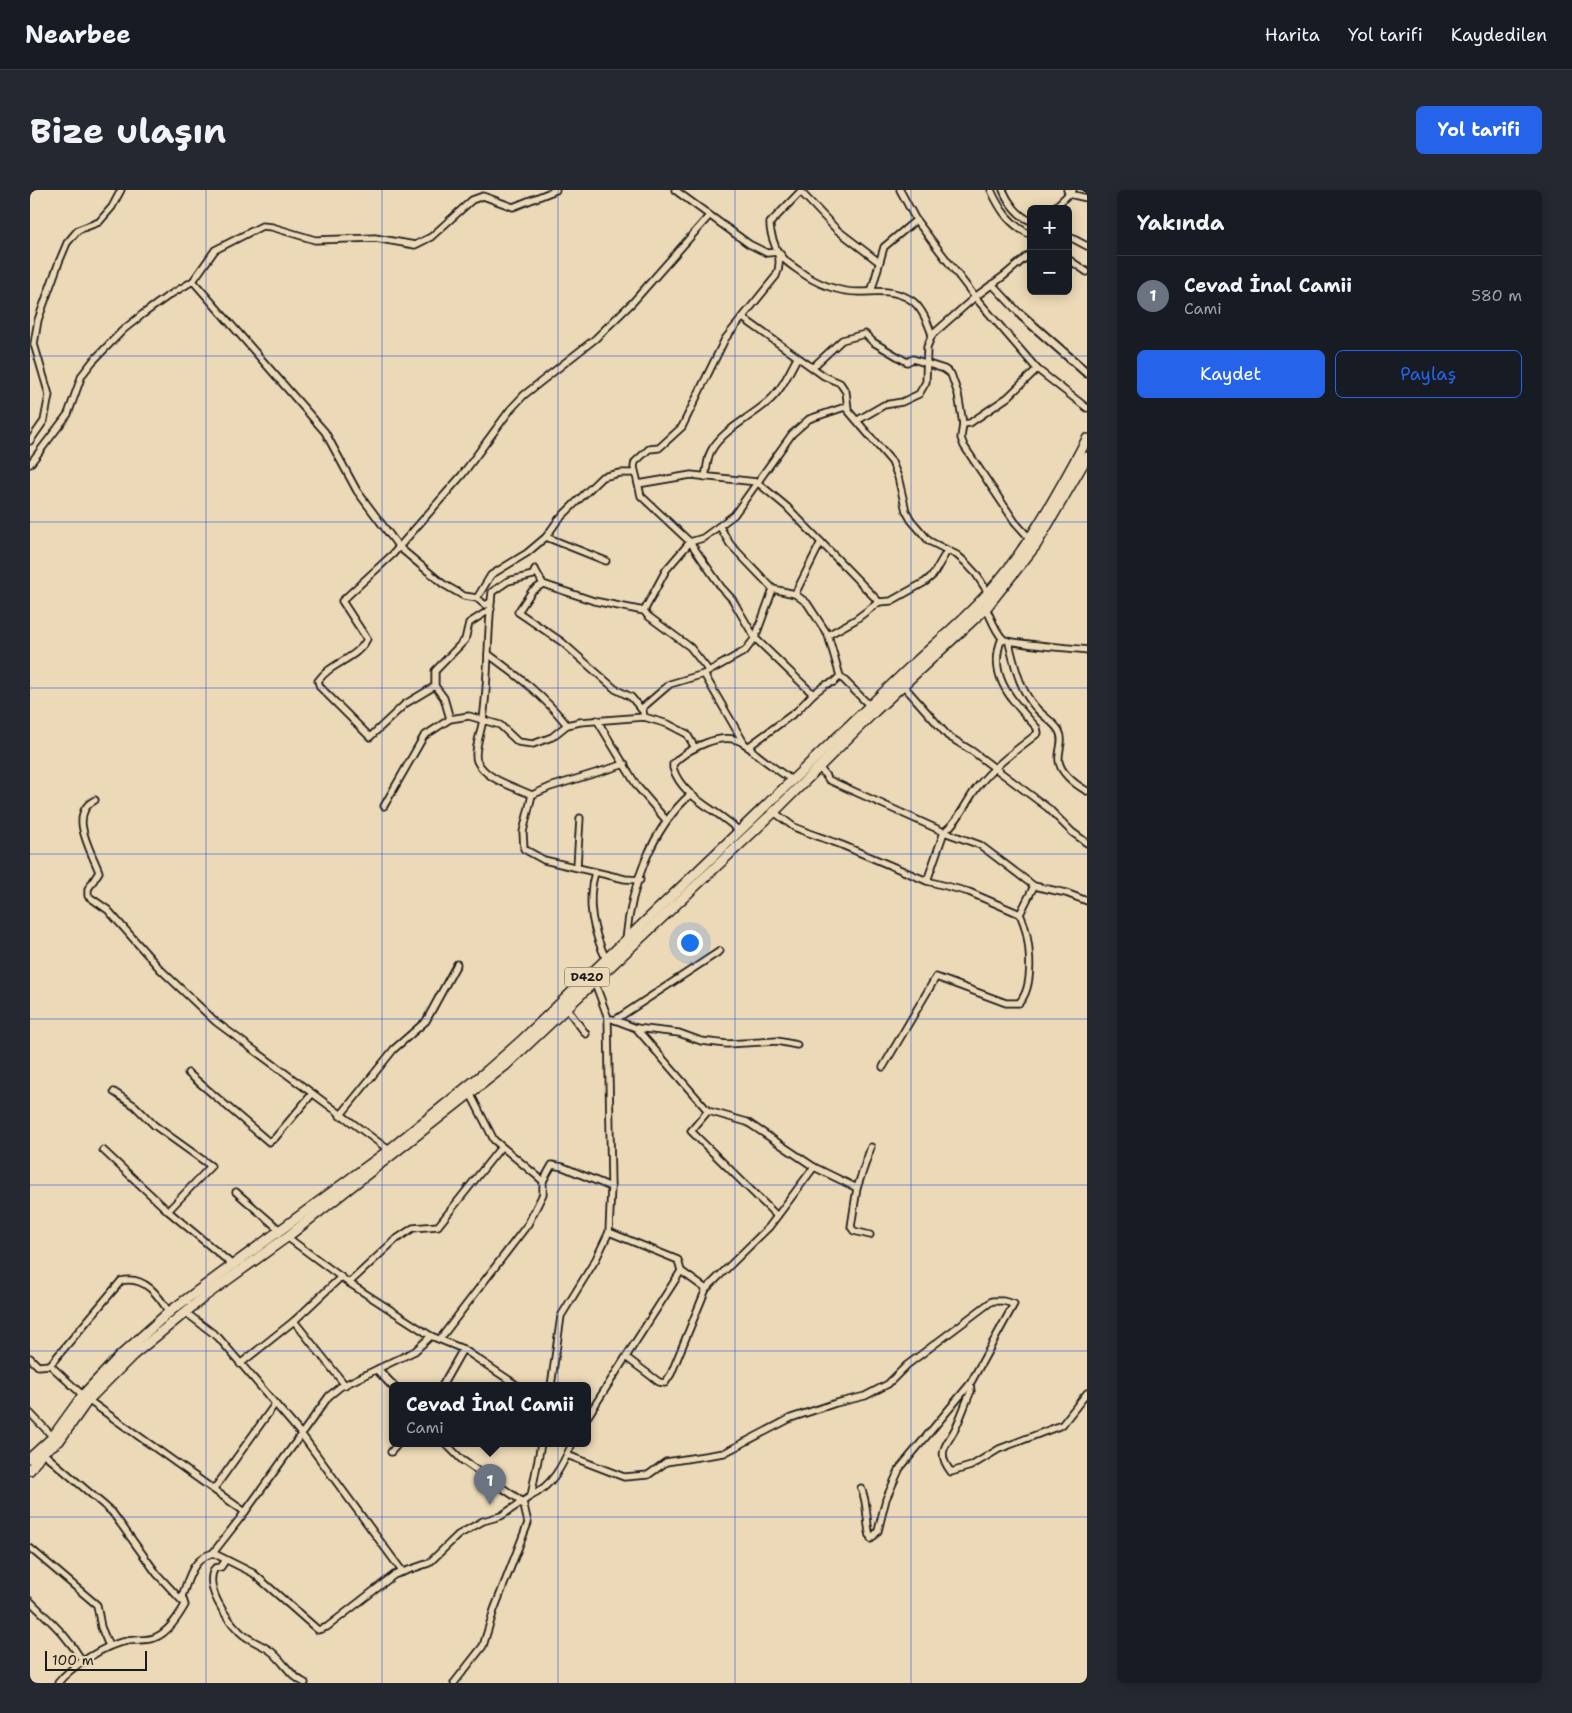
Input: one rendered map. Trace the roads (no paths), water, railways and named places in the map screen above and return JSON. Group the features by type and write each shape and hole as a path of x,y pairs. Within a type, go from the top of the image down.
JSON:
{"highway":[{"name":"D420","path":"388,1154 488,1070 608,962 626,951 774,812 819,767 872,708 902,684 986,608 990,596 1028,539 1087,439"},
{"name":"D420","path":"30,1470 42,1452 56,1440 86,1397 139,1338 169,1312 284,1234 470,1094 506,1065 594,983 608,962 626,941 955,627 1016,574 1036,545 1087,456"},
{"name":"D420","path":"86,1397 236,1268"},
{"name":"D420","path":"30,1458 56,1440"}],"street":[{"path":"30,441 44,421 49,395 34,344 36,331 59,262 67,243 78,230 100,222 122,190"},
{"path":"30,464 68,414 82,375 93,361 123,330 143,314 193,281 215,250 262,226 272,227 315,240 375,238 415,245 431,237 472,200 483,196 513,207 556,190"},
{"path":"675,190 710,216 767,253 779,252"},
{"path":"900,190 916,220 975,297 1037,370 1087,408"},
{"path":"991,190 1000,210 1008,220 1027,232"},
{"path":"1003,190 1008,202 1027,220"},
{"path":"879,262 836,229 801,191 770,223 773,241 785,263 807,277 832,288 864,292 872,289 890,292 911,300 925,317 932,336"},
{"path":"1058,205 1070,191 1087,198"},
{"path":"435,686 405,704 370,737 320,687 318,681 322,674 350,658 363,646 367,638 342,601 399,547 462,475 510,410 542,380 594,340 627,308 710,216"},
{"path":"872,289 884,247 916,220"},
{"path":"1072,238 1087,246"},
{"path":"779,252 780,268 776,276 724,339 682,426 659,448 649,449 639,456 634,467 641,496 690,542 721,587 732,599 755,638 813,694"},
{"path":"858,420 884,405 902,402 919,394 926,382 925,364 927,347 932,336 975,297 1027,255"},
{"path":"1072,262 1087,272"},
{"path":"193,281 325,432 358,491 399,547 443,584 464,596 477,598 485,605 491,606"},
{"path":"992,284 1021,314 1087,373"},
{"path":"743,318 797,358 844,387 848,409 892,462 898,477 906,512 911,520 929,541 957,555 965,562 976,574 990,596"},
{"path":"813,367 842,340 865,334 872,342 907,362 913,359 944,369 951,374 956,383 963,424 962,438 964,446 1028,539 1036,545"},
{"path":"705,477 710,454 715,446 754,410 769,401 784,384 797,358"},
{"path":"963,424 970,423 1008,397 1037,370"},
{"path":"644,611 666,570 690,542 703,538 734,515 792,434 809,419 840,407 848,409"},
{"path":"477,598 491,575 527,553 546,537 558,520 602,478 620,473 635,473"},
{"path":"638,484 680,475 757,482 787,507 879,602"},
{"path":"720,527 730,544 773,589 795,594 807,603 828,635 840,676 872,708"},
{"path":"546,537 606,561"},
{"path":"795,594 821,542"},
{"path":"828,635 855,620 879,602 891,601 925,582 933,575 947,551"},
{"path":"625,764 550,787 532,795 492,776 477,760 483,721 492,592 501,585 533,576 535,569 543,584 594,601 644,611 690,647 707,673 746,745"},
{"path":"543,584 532,591 518,612 562,642 615,689 631,696 641,709 644,717"},
{"path":"641,709 670,684 707,673 739,656 755,638 773,589"},
{"path":"450,719 444,698 435,686 434,678 438,666 465,640 469,623 491,606"},
{"path":"986,608 1002,638 1009,643 1048,644 1087,650"},
{"path":"927,881 944,832 951,826 978,786 994,768 1038,734 1037,728 1005,690 998,670 997,657 1002,638"},
{"path":"1009,643 1023,690 1038,710 1060,732 1062,745 1058,760 1061,767 1077,785 1087,791"},
{"path":"488,654 523,679 552,707 567,725"},
{"path":"746,745 797,710 813,694 825,685 834,682 840,676"},
{"path":"902,684 948,736 972,750 1058,816 1072,832 1087,843"},
{"path":"384,806 424,736 450,719 470,716 500,725 510,736 525,744 541,742 567,725 597,720 644,717 668,724 687,734 695,748"},
{"path":"597,720 638,786 666,820"},
{"path":"740,832 720,814 690,794 674,774 673,764 695,748 722,740 733,739 746,745 793,781"},
{"path":"819,767 823,774 835,783 944,832 980,845 1034,886 1066,893 1087,901"},
{"path":"626,951 628,921 650,850 666,820 690,794"},
{"path":"532,795 523,832 524,849 544,860 640,880"},
{"path":"95,800 88,804 83,814 84,838 99,872 88,889 88,896 108,910 160,969 216,1022 388,1154"},
{"path":"774,812 794,827 842,844 927,881 969,892 1020,914 1026,930 1029,957 1029,971 1022,1000 1019,1003 1006,1003 936,976 882,1067"},
{"path":"577,866 580,818"},
{"path":"596,872 589,901 598,942 608,962"},
{"path":"1020,914 1034,886"},
{"path":"615,1020 720,951"},
{"path":"340,1116 394,1048 426,1021 457,964"},
{"path":"552,1382 561,1316 596,1259 609,1232 608,1018 594,983"},
{"path":"566,1009 586,1034"},
{"path":"608,1018 636,1028 678,1033 700,1041 727,1044 778,1041 797,1045"},
{"path":"636,1028 691,1094 708,1110 747,1122 814,1167 857,1188"},
{"path":"188,1073 269,1142 275,1138 312,1094"},
{"path":"114,1092 135,1106 154,1125 211,1166 168,1211"},
{"path":"470,1094 494,1140 543,1181"},
{"path":"708,1110 691,1131 777,1216"},
{"path":"349,1283 395,1240 412,1228 438,1226 501,1147"},
{"path":"870,1235 854,1232 851,1227 857,1188 871,1147"},
{"path":"103,1150 168,1211 236,1268"},
{"path":"440,1339 528,1224 543,1194 543,1181 552,1166 562,1167 610,1187"},
{"path":"627,1358 659,1382 664,1383 671,1374 706,1289 777,1216 814,1167"},
{"path":"236,1192 284,1234 349,1283 432,1336 462,1349 512,1382"},
{"path":"609,1232 678,1260 681,1271 706,1289"},
{"path":"591,1412 681,1271"},
{"path":"240,1364 294,1321 341,1277"},
{"path":"30,1358 38,1366 50,1365 121,1281 128,1279 154,1288 173,1322"},
{"path":"567,1455 624,1477 648,1475 666,1462 724,1452 791,1418 836,1403 865,1396 888,1384 907,1365 992,1302 1003,1301 1014,1304 970,1384 900,1468 886,1499 878,1531 871,1539 866,1526 867,1500 861,1488"},
{"path":"185,1312 218,1337 302,1435 402,1571"},
{"path":"294,1321 344,1385"},
{"path":"58,1683 83,1662 109,1646 125,1641 154,1638 175,1622 185,1605 182,1596 194,1564 203,1556 213,1553 302,1435 328,1396 344,1385 415,1351 432,1336"},
{"path":"444,1382 462,1349"},
{"path":"50,1365 86,1397 245,1512"},
{"path":"378,1370 389,1382"},
{"path":"970,1384 971,1391 956,1428 948,1438 943,1450 945,1464 951,1472 971,1466 999,1449 1062,1425 1087,1393"},
{"path":"214,1489 276,1404"},
{"path":"30,1413 56,1440"},
{"path":"391,1452 395,1447"},
{"path":"449,1447 462,1460 523,1502 528,1523 503,1584 483,1646 454,1683"},
{"path":"531,1496 540,1447"},
{"path":"213,1553 225,1561 253,1573 318,1630 327,1627 402,1571 429,1563 458,1535 483,1521 501,1516 542,1491 553,1481 571,1447"},
{"path":"42,1452 112,1512 157,1574 185,1605"},
{"path":"30,1548 97,1605 101,1627 109,1646"},
{"path":"225,1561 221,1567 215,1568 211,1574 213,1590 229,1618 240,1632 271,1651 294,1678 305,1683"},
{"path":"30,1601 71,1641 83,1662"}],"place":[{"name":"Cevad İnal Camii","path":"490,1505"}]}
